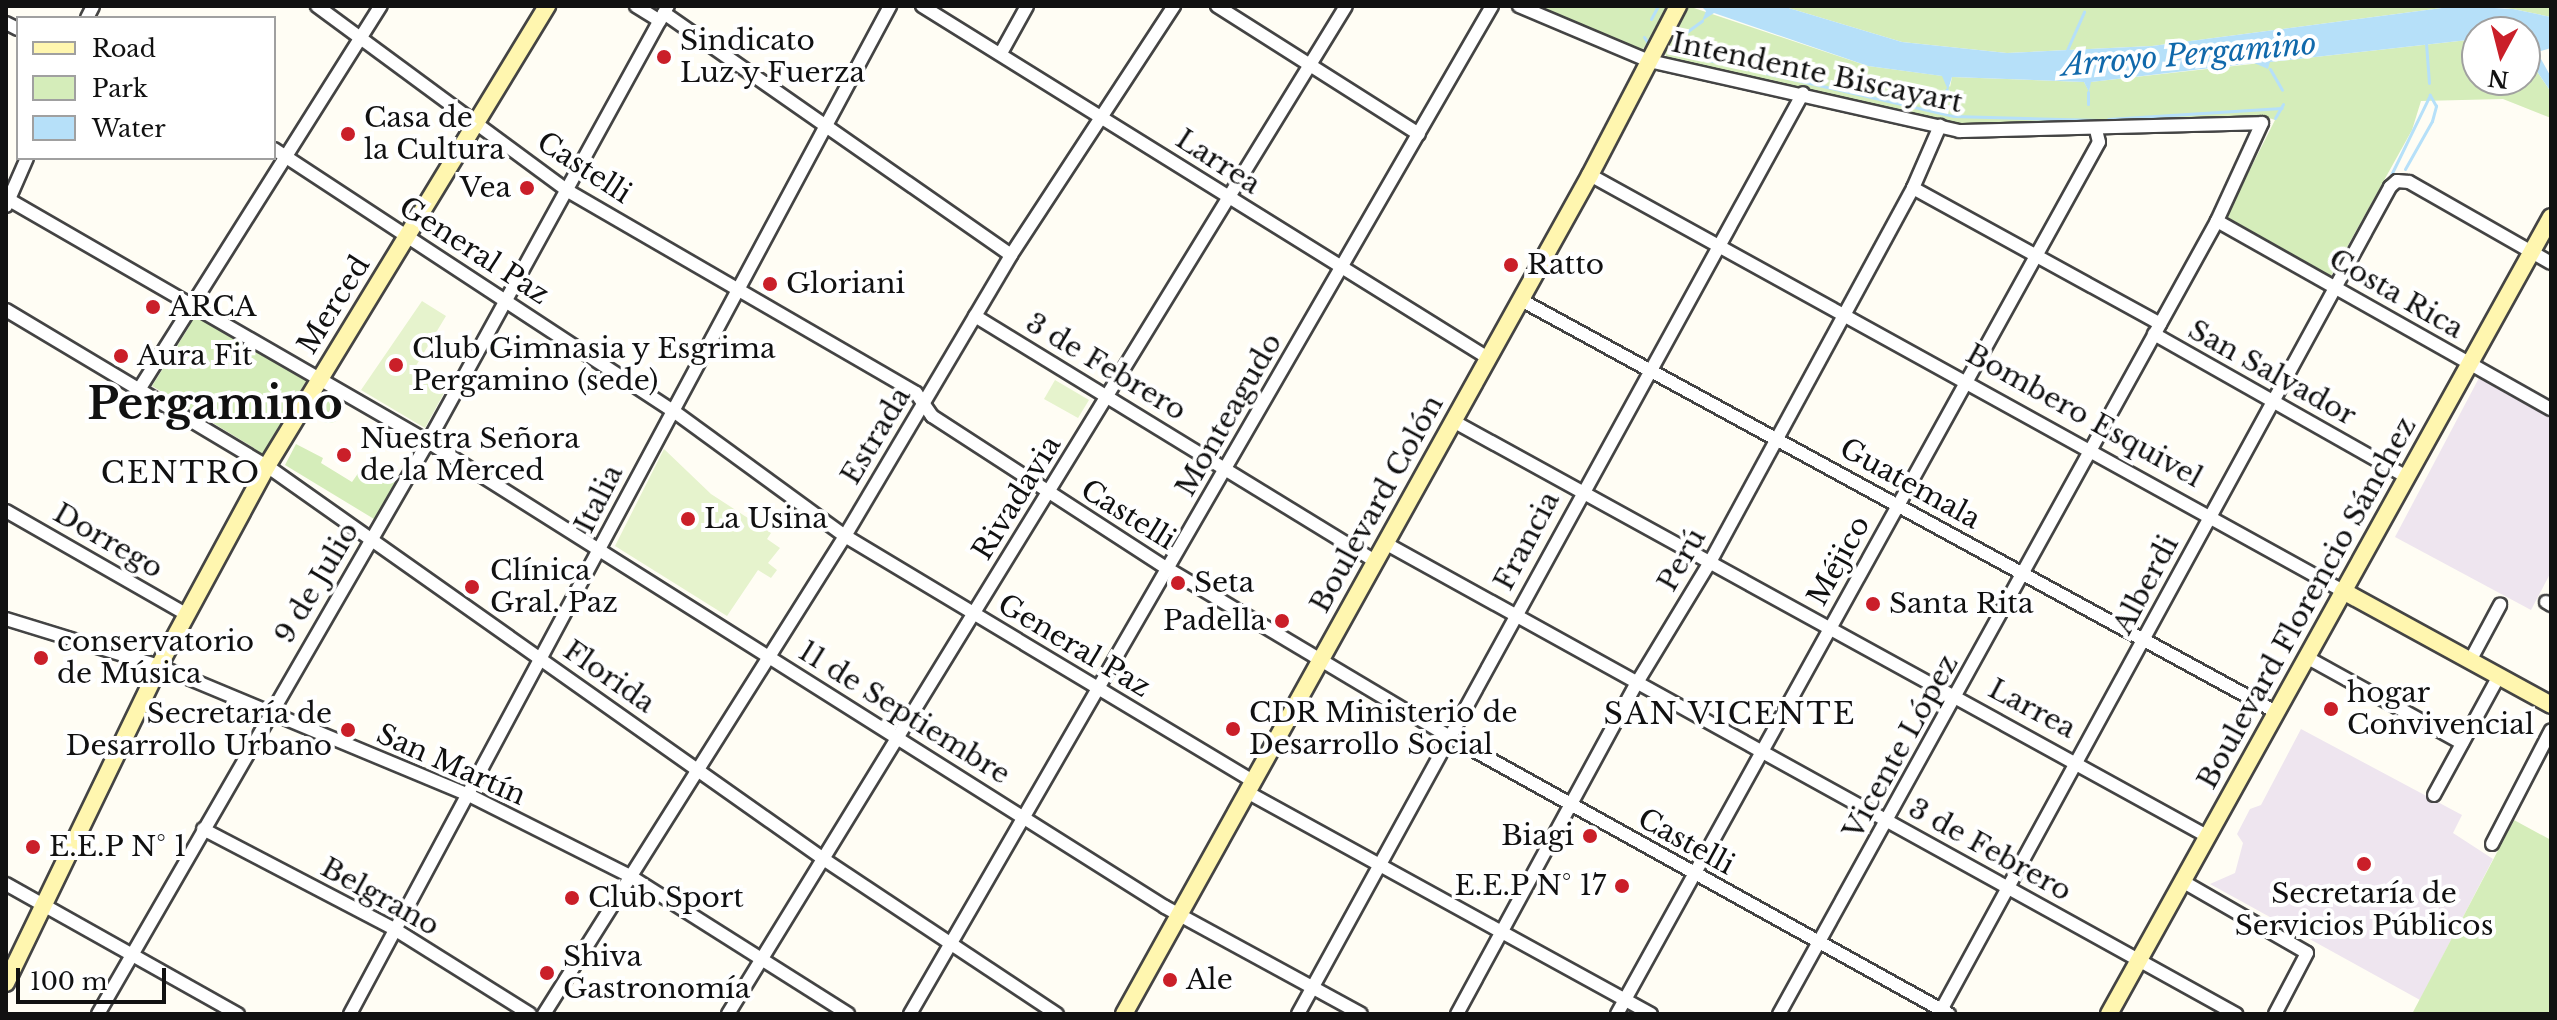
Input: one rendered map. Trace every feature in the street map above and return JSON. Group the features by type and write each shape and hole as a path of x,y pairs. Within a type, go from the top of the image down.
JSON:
{"main road":[{"name":"Merced","path":"6,983 159,666 267,466 547,6"},
{"name":"Boulevard Colón","path":"1124,1014 1590,175 1675,12"},
{"name":"Boulevard Florencio Sánchez","path":"2109,1014 2551,217"},
{"name":"Bombero Esquivel","path":"2343,591 2551,705"}],"street":[{"name":"Castelli","path":"317,6 568,191 916,393 932,416 1168,569 1448,736 1943,1013"},
{"path":"140,388 381,6"},
{"path":"636,6 664,13 1011,255"},
{"name":"Italia","path":"350,1014 890,6"},
{"name":"Larrea","path":"922,6 1103,115 1232,200 1488,358"},
{"path":"1001,53 1027,6"},
{"name":"Estrada","path":"544,1014 845,536 1011,255 1174,6"},
{"path":"1217,6 1419,134"},
{"name":"Rivadavia","path":"728,1014 896,737 1232,200 1346,6"},
{"name":"Monteagudo","path":"910,1014 1492,6"},
{"name":"Intendente Biscayart","path":"1519,6 1649,61 1803,93 1959,131 2096,130 2260,121"},
{"name":"9 de Julio","path":"98,1014 268,714 428,442 664,13"},
{"name":"Francia","path":"1298,1014 1582,490 1803,93"},
{"name":"Vicente López","path":"1779,1014 1958,696 2217,221 2262,127 2260,121"},
{"name":"Perú","path":"1457,1014 1638,681 1710,562 1913,188 1940,126"},
{"name":"Méjico","path":"1617,1014 2099,142 2096,130"},
{"name":"General Paz","path":"276,150 672,410 845,536 1381,865 1651,1014"},
{"path":"26,160 7,201 191,304"},
{"name":"Bombero Esquivel","path":"1590,175 2343,591"},
{"name":"Alberdi","path":"1943,1013 2210,517 2397,181 2409,182 2531,252"},
{"name":"San Salvador","path":"1913,188 2407,477"},
{"name":"Costa Rica","path":"2217,221 2551,409"},
{"path":"2531,252 2551,263"},
{"name":"Guatemala","path":"1521,300 2276,712"},
{"name":"11 de Septiembre","path":"191,304 428,442 601,548 1180,914 1361,1014"},
{"name":"Florida","path":"6,310 267,466 822,858 1057,1014"},
{"name":"3 de Febrero","path":"975,316 1375,561"},
{"name":"Larrea","path":"1453,421 2078,761 2207,836"},
{"name":"Dorrego","path":"6,511 186,614"},
{"name":"3 de Febrero","path":"1385,543 2236,1014"},
{"path":"2470,661 2500,605"},
{"name":"San Martín","path":"6,619 159,666 268,714 469,795 630,876 848,1014"},
{"path":"2306,657 2462,743"},
{"path":"2434,795 2499,676"},
{"path":"2492,844 2551,730"},
{"name":"Belgrano","path":"203,829 396,930 530,1014"},
{"path":"2182,881 2307,953 2275,1014"},
{"path":"6,884 133,951 238,1014"}],"shaded area":[{"path":"2480,376 2551,415 2551,572 2531,610 2395,537"},
{"path":"152,386 255,449 251,454 152,392"},
{"name":"Secretaría de Servicios Públicos","path":"2301,729 2462,815 2453,833 2493,859 2420,1000 2210,884 2235,873 2243,843 2237,834 2250,809 2261,805"}],"green space":[{"path":"1532,6 1667,6 1656,26 1660,29 1640,52"},
{"path":"1688,6 1868,66 1943,76 1950,87 1952,77 2084,82 2089,91 2090,82 2461,41 2461,96 2541,96 2541,77 2551,92 2551,118 2503,99 2421,101 2412,130 2331,276 2225,219 2275,120 2260,115 2105,125 1959,125 1669,60 1663,51"},
{"path":"1782,6 2457,6 2152,46 2007,53 1902,42"},
{"path":"2487,6 2551,6 2551,17 2513,9"},
{"name":"Club Gimnasia y Esgrima Pergamino (sede)","path":"422,301 446,316 411,374 444,393 425,428 361,390"},
{"path":"195,315 306,381 263,454 251,454 254,448 152,386 189,327 185,324"},
{"path":"1055,380 1089,400 1078,418 1044,399"},
{"path":"329,397 338,401 342,410 338,419 329,423 320,419 316,410 320,401"},
{"path":"296,444 323,458 321,463 352,482 359,472 370,478 376,467 397,479 374,519 285,465"},
{"name":"La Usina","path":"664,449 711,494 771,533 767,539 780,548 768,563 777,570 771,578 758,570 727,616 615,546"},
{"path":"2514,820 2551,840 2551,1014 2412,1014"}],"water":[{"name":"Arroyo Pergamino","path":"1701,6 1782,6 1902,42 2007,53 2152,46 2457,6 2513,9 2551,17 2551,48 2541,51 2541,16 2461,16 2461,41 2270,62 2268,69 2254,63 2091,82 2089,92 2084,82 1952,77 1948,90 1942,76 1868,66 1714,13 1702,21 1706,11"},
{"path":"2541,59 2551,77 2551,92 2541,77"}],"waterway":[{"path":"1651,19 1658,6"},
{"name":"Arroyo Pergamino","path":"2067,50 2084,12"},
{"path":"1681,36 1702,21"},
{"path":"1644,37 1648,43"},
{"path":"2426,43 2429,83"},
{"path":"1674,52 1953,116 2099,120"},
{"name":"Arroyo Pergamino","path":"2270,69 2282,90"},
{"path":"1945,94 1947,89"},
{"name":"Arroyo Pergamino","path":"2088,92 2088,104"},
{"path":"2405,169 2432,121 2436,106 2430,95"},
{"path":"2390,177 2430,95"},
{"path":"2275,118 2283,104"},
{"path":"2108,119 2282,108"}],"place":[{"name":"Sindicato Luz y Fuerza","path":"664,57"},
{"name":"Casa de la Cultura","path":"348,134"},
{"name":"Vea","path":"527,188"},
{"name":"Ratto","path":"1511,265"},
{"name":"Gloriani","path":"770,284"},
{"name":"ARCA","path":"153,307"},
{"name":"Aura Fit","path":"121,356"},
{"name":"Club Gimnasia y Esgrima Pergamino (sede)","path":"396,365"},
{"name":"Nuestra Señora de la Merced","path":"344,455"},
{"name":"La Usina","path":"688,519"},
{"name":"Seta","path":"1178,583"},
{"name":"Clínica Gral. Paz","path":"472,587"},
{"name":"Santa Rita","path":"1873,604"},
{"name":"Padella","path":"1282,621"},
{"name":"conservatorio de Música","path":"41,658"},
{"name":"hogar Convivencial","path":"2331,709"},
{"name":"CDR Ministerio de Desarrollo Social","path":"1233,729"},
{"name":"Secretaría de Desarrollo Urbano","path":"348,730"},
{"name":"Biagi","path":"1590,836"},
{"name":"E.E.P N° 1","path":"33,847"},
{"name":"Secretaría de Servicios Públicos","path":"2364,864"},
{"name":"E.E.P N° 17","path":"1622,886"},
{"name":"Club Sport","path":"572,898"},
{"name":"Shiva Gastronomía","path":"547,973"},
{"name":"Ale","path":"1170,980"}],"district":[{"name":"Pergamino","path":"215,404"},
{"name":"CENTRO","path":"181,473"},
{"name":"SAN VICENTE","path":"1730,714"}]}
